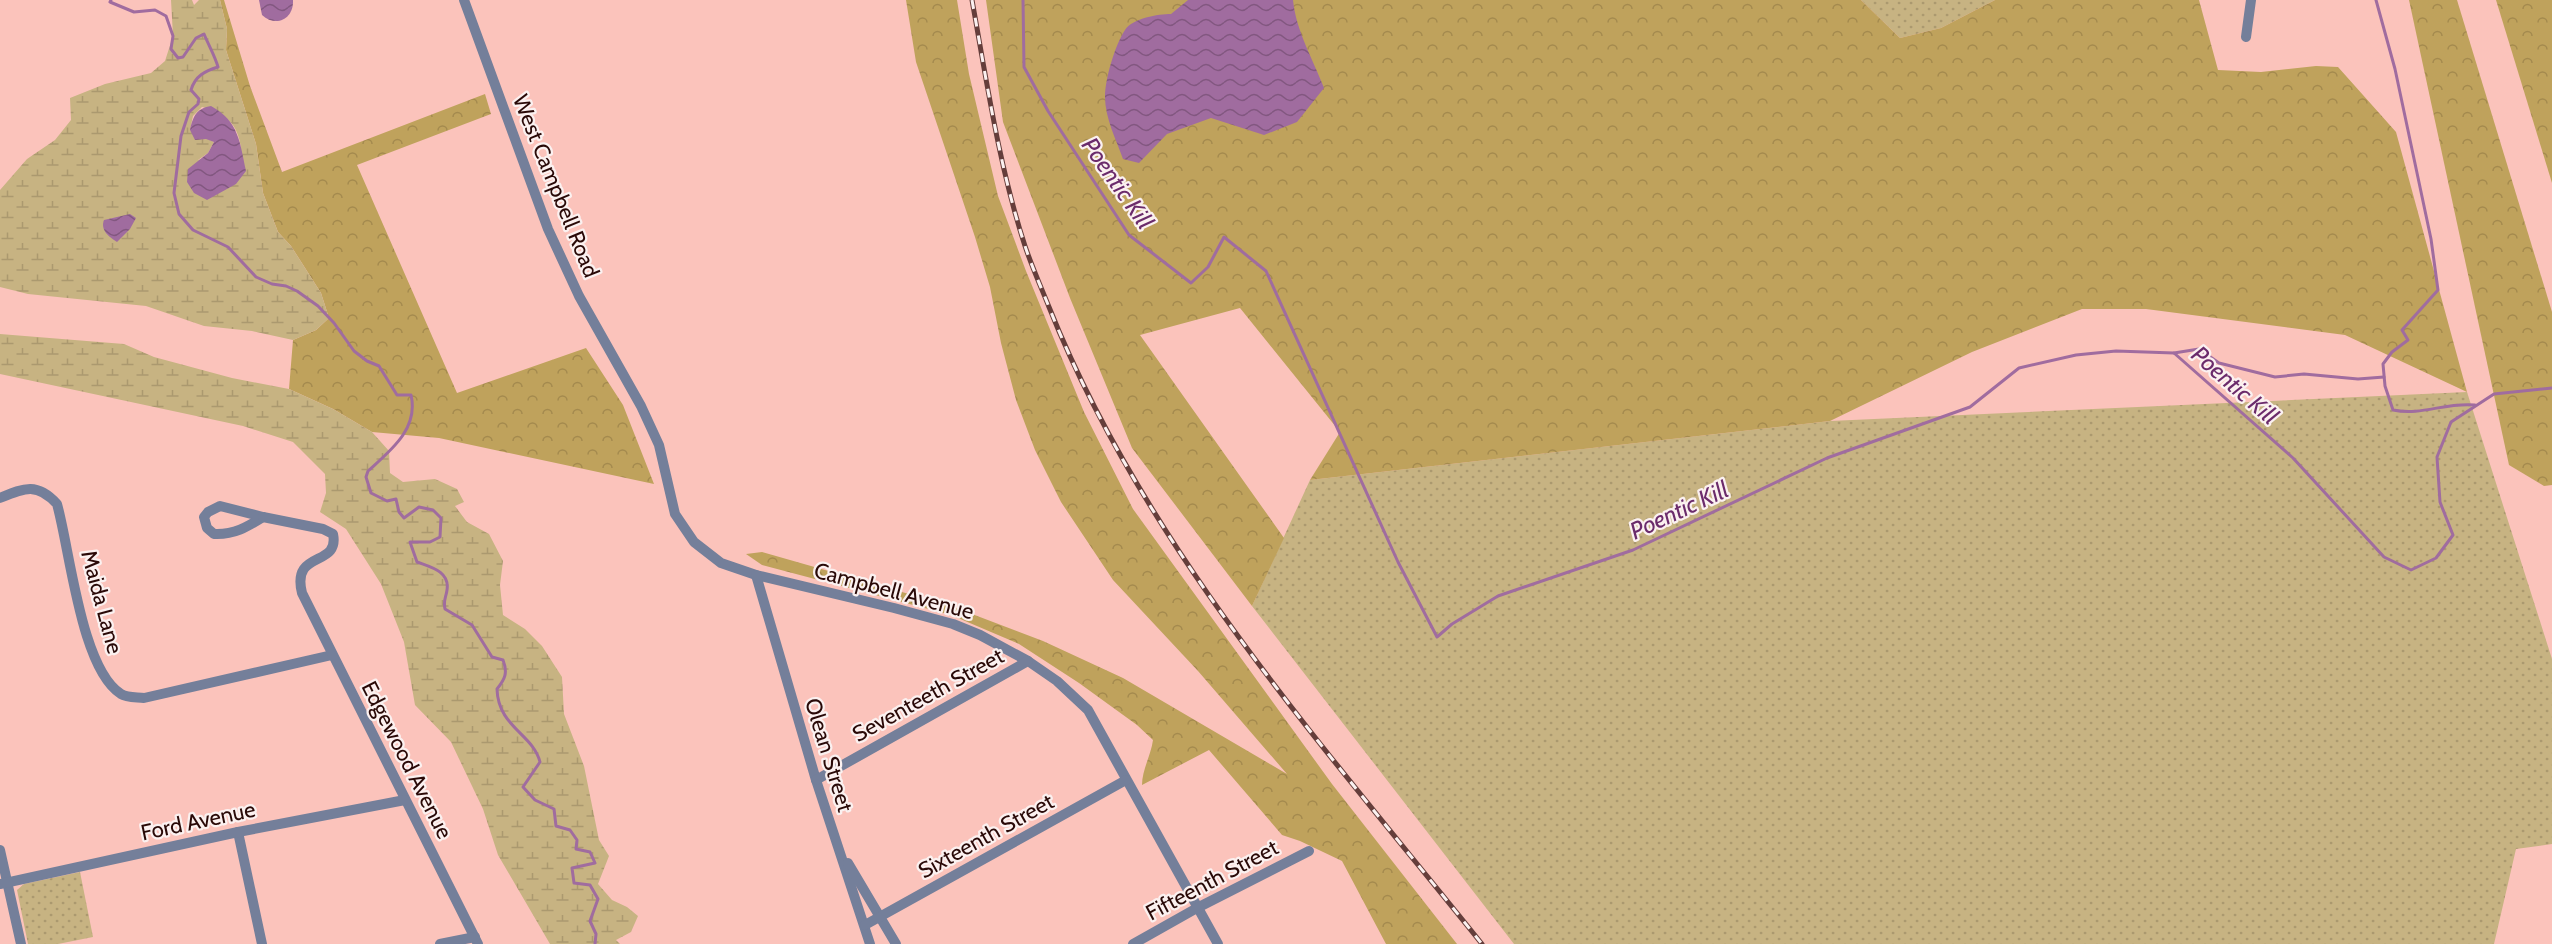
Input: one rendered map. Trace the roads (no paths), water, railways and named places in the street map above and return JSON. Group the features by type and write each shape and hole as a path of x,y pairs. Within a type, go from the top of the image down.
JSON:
{"street":[{"name":"West Campbell Road","path":"464,0 548,228 579,296 641,406 659,445 675,514"},
{"path":"2246,37 2251,0"},
{"name":"Maida Lane","path":"0,498 22,489 39,489 48,494 57,504 89,645 98,667 112,686 123,696 144,698 332,655"},
{"path":"220,506 263,517 242,530 227,535 214,534 207,528 204,517 208,512 220,506"},
{"name":"Campbell Avenue","path":"675,514 686,533 721,563 756,575 953,624 980,635 1028,661 1057,681 1088,710 1218,944"},
{"name":"Edgewood Avenue","path":"263,517 322,529 333,534 335,543 332,549 305,566 301,573 299,582 302,593 477,940"},
{"name":"Olean Street","path":"756,575 816,780 870,944"},
{"name":"Seventeeth Street","path":"816,780 1028,661"},
{"name":"Sixteenth Street","path":"865,926 1126,780"},
{"name":"Ford Avenue","path":"3,884 238,832 405,800"},
{"path":"238,832 262,944"},
{"path":"837,845 896,944"},
{"path":"0,850 3,884 21,944"},
{"name":"Fifteenth Street","path":"1133,944 1197,908 1309,851"},
{"path":"440,944 477,940"}],"water":[{"path":"259,0 293,0 293,7 283,20 273,21 262,15"},
{"path":"1188,0 1293,0 1301,34 1324,88 1297,122 1264,135 1211,118 1167,134 1139,163 1123,159 1105,105 1105,90 1114,53 1125,30 1134,22 1153,16 1171,14"},
{"path":"211,106 233,126 240,142 246,171 236,184 207,200 194,193 187,182 188,169 208,153 214,142 206,139 195,140 190,130 196,114"},
{"path":"130,214 136,218 130,229 117,242 104,230 104,220"}],"waterway":[{"path":"111,0 110,2 134,12 155,10 166,16 173,36 171,49 178,58 183,57 196,38 204,34 217,63 218,67 201,75 191,90 199,99 198,104 189,112 181,136 174,193 179,214 193,230 228,247 256,277 297,291 318,306 334,323 354,351 367,361 379,366 397,395 411,395 411,418 407,429 393,447 368,471 366,477 371,493 387,501 396,499 399,512 404,518 419,507 433,510 441,518 440,537 430,542 410,542 417,562 442,574 447,584 445,609 472,625 492,657 503,660 504,679 497,689 499,702 509,721 530,744 540,762 523,787 535,800 554,809 556,826 570,830 577,840 576,849 590,852 595,863 572,868 574,883 590,885 598,899 590,921 596,934 595,944"},
{"name":"Poentic Kill","path":"1023,0 1024,67 1048,111 1129,235 1191,283 1208,267 1224,237 1266,271 1398,562 1437,637 1452,624 1498,596 1633,550 1827,458 1970,407 2019,368 2076,355 2116,351 2174,353 2293,458 2384,557 2411,570 2436,558 2453,535 2440,502 2437,457 2451,422 2494,394 2552,388"},
{"path":"2376,0 2395,69 2431,239 2438,290 2402,330 2408,340 2392,352 2383,364 2385,386 2393,410 2414,411 2454,405 2475,405"},
{"path":"2174,353 2199,349 2219,363 2275,377 2304,374 2358,379 2384,377"}],"railway":[{"path":"972,0 994,124 1016,216 1049,307 1089,395 1135,480 1186,562 1242,641 1360,794 1482,944"}]}
